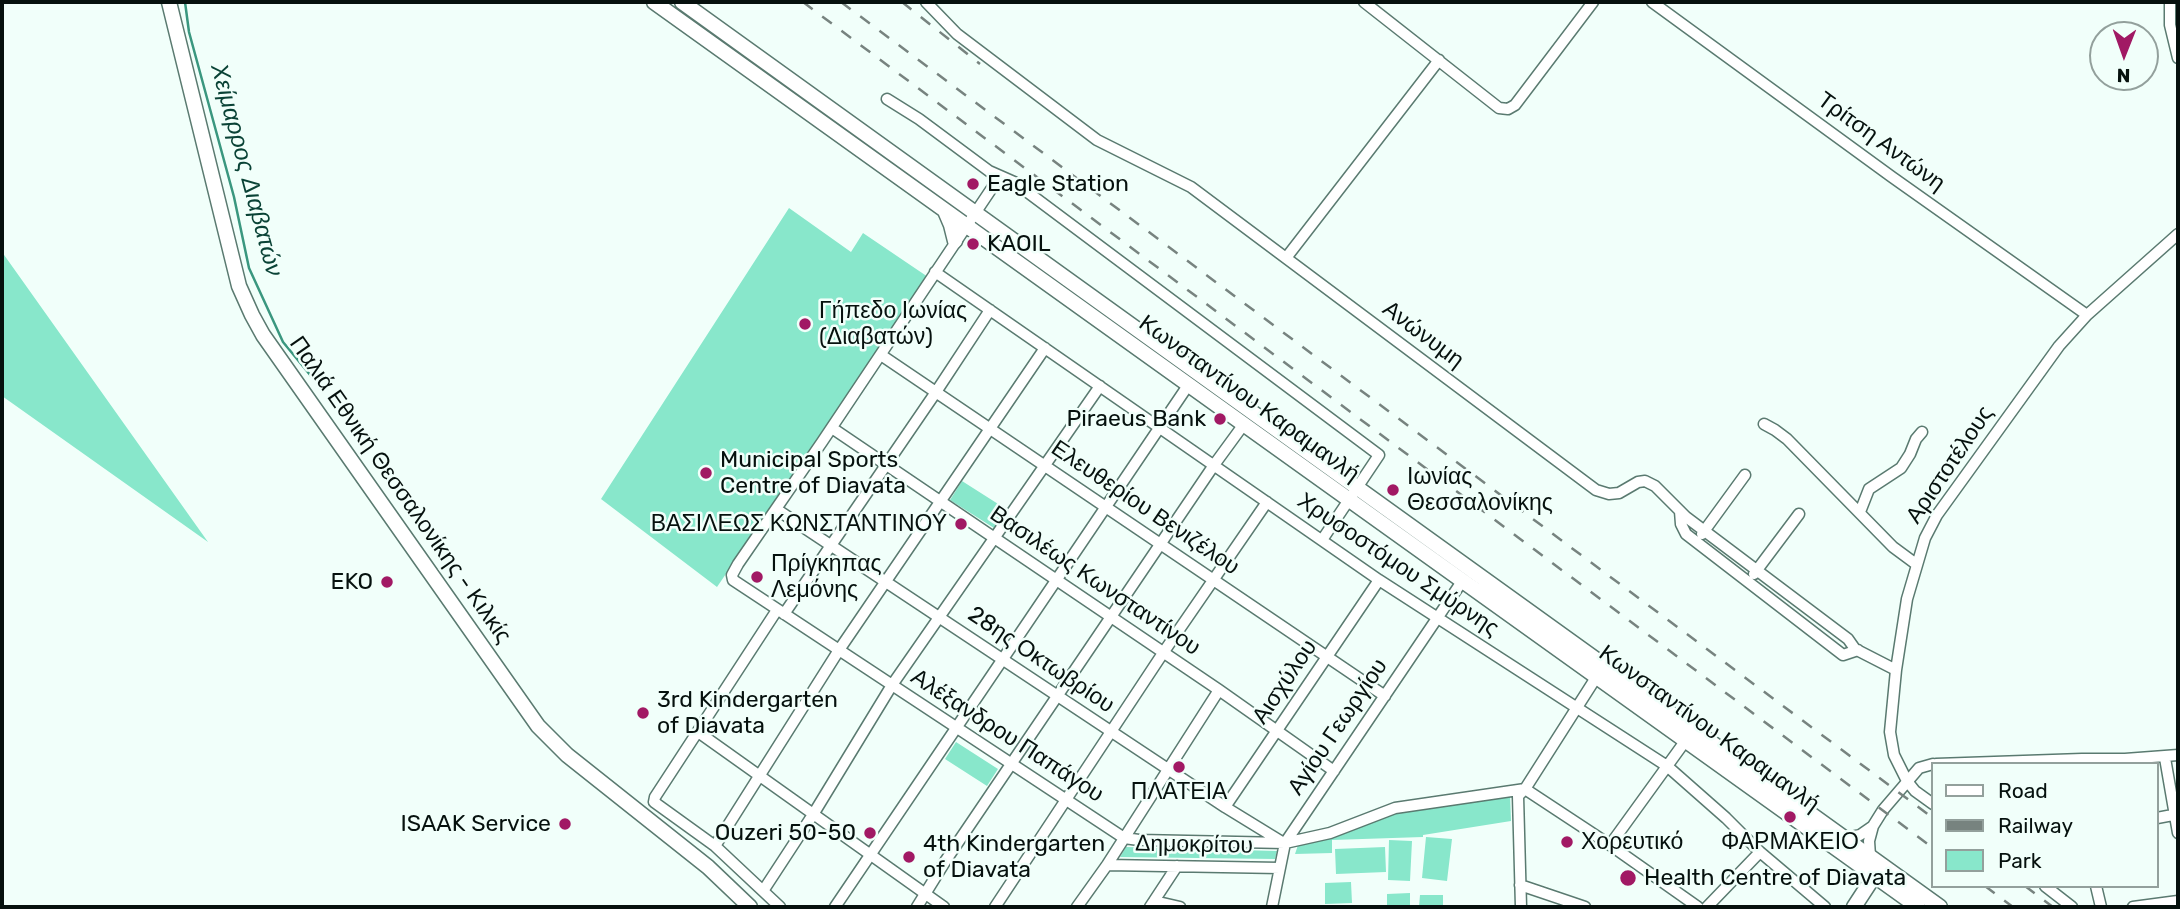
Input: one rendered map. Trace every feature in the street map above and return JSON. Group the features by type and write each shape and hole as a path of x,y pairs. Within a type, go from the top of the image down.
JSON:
{"main road":[{"name":"Παλιά Εθνική Θεσσαλονίκης - Κιλκίς","path":"169,2 239,286 263,335 538,726 566,755 708,867 750,907"},
{"name":"Κωνσταντίνου Καραμανλή","path":"654,2 944,209 970,219 1353,493 1941,907"},
{"name":"Κωνσταντίνου Καραμανλή","path":"682,2 1189,384 1244,424 1353,493 1463,580 1918,907"},
{"path":"944,209 955,241"},
{"path":"1854,907 1869,883 1872,873 1870,856"}],"street":[{"name":"Ανώνυμη","path":"926,2 957,34 1097,140 1191,187 1595,490 1609,494 1619,493 1645,481 1655,486 1680,511 1848,639 1858,650 1896,670"},
{"path":"1364,2 1499,108 1508,109 1515,106 1593,2"},
{"name":"Τρίτση Αντώνη","path":"1652,2 2087,315"},
{"path":"2170,2 2170,25 2178,58"},
{"path":"1286,258 1439,60"},
{"path":"887,99 919,119 989,172 1014,182 1379,455 1322,540"},
{"path":"776,509 1000,176"},
{"name":"Αριστοτέλους","path":"1907,781 1891,745 1896,670 1907,599 1916,564 1933,521 2048,360 2087,315 2178,233"},
{"name":"Χρυσοστόμου Σμύρνης","path":"935,272 1379,580 1667,766 1760,852 1825,907"},
{"path":"780,907 715,846 654,802 655,797 781,612 832,547 990,310"},
{"path":"715,846 839,650 1045,348"},
{"name":"Ελευθερίου Βενιζέλου","path":"881,355 1385,696"},
{"path":"835,907 1189,384"},
{"path":"763,891 892,685 1100,386"},
{"path":"917,907 1244,424"},
{"path":"1764,424 1787,439 1893,547 1916,564"},
{"name":"Βασιλέως Κωνσταντίνου","path":"832,428 1334,771"},
{"path":"1860,512 1869,489 1902,468 1922,432"},
{"path":"1696,542 1745,475"},
{"path":"995,907 1163,653 1267,502"},
{"name":"28ης Οκτωβρίου","path":"776,509 1225,807 1285,843"},
{"name":"Αλέξανδρου Παπάγου","path":"776,509 738,564 732,575 733,580 1124,838 1285,843 1330,833 1395,808 1525,789"},
{"path":"1680,511 1681,524 1686,534 1696,542 1843,655 1858,650"},
{"path":"1748,582 1799,514"},
{"name":"Αισχύλου","path":"1225,807 1379,580"},
{"name":"Αγίου Γεωργίου","path":"1272,907 1285,843 1463,580"},
{"path":"1521,907 1518,796 1597,676"},
{"path":"1077,907 1107,865 1219,690"},
{"path":"698,732 944,907"},
{"path":"1610,845 1686,740"},
{"path":"2023,762 2165,758 2178,755"},
{"path":"2165,758 2177,814 2178,833"},
{"path":"1845,838 1860,835 1873,826 1919,768 1932,765"},
{"path":"1907,781 1915,791 1932,803"},
{"path":"1525,789 1698,907"},
{"path":"2159,818 2177,814"},
{"path":"1870,856 1869,841 1873,826"},
{"path":"1707,907 1760,852"},
{"name":"Δημοκρίτου","path":"1107,865 1280,868"},
{"path":"1177,866 1152,904 1180,907"},
{"path":"1520,885 1584,907"},
{"path":"2048,888 2072,907"},
{"path":"2096,888 2101,907"},
{"path":"2133,907 2178,901"}],"green space":[{"path":"789,208 851,252 863,233 928,277 717,587 601,499"},
{"path":"2,252 208,542 2,396"},
{"path":"962,481 1006,509 994,528 950,500"},
{"path":"956,742 998,769 987,786 945,759"},
{"path":"1510,794 1511,821 1423,837 1332,840 1332,853 1295,854 1298,845 1396,812"},
{"path":"1426,837 1452,839 1447,881 1422,878"},
{"path":"1389,840 1412,841 1410,881 1388,880"},
{"path":"1126,847 1277,851 1275,859 1120,857"},
{"path":"1385,847 1386,872 1336,874 1335,849"},
{"path":"1351,882 1352,903 1325,904 1325,883"},
{"path":"1410,893 1410,907 1387,907 1387,894"},
{"path":"1420,895 1443,895 1443,907 1419,907"}],"waterway":[{"name":"Χείμαρρος Διαβατών","path":"185,2 189,32 234,197 249,268 283,342 311,376"}],"railway":[{"path":"803,2 1932,847"},
{"path":"841,2 1932,817"},
{"path":"902,2 980,64"},
{"path":"1988,888 2013,907"},
{"path":"2028,888 2053,907"}],"place":[{"name":"Eagle Station","path":"973,184"},
{"name":"KAOIL","path":"973,244"},
{"name":"Γήπεδο Ιωνίας (Διαβατών)","path":"805,324"},
{"name":"Piraeus Bank","path":"1220,419"},
{"name":"Municipal Sports Centre of Diavata","path":"706,473"},
{"name":"Ιωνίας Θεσσαλονίκης","path":"1393,490"},
{"name":"ΒΑΣΙΛΕΩΣ ΚΩΝΣΤΑΝΤΙΝΟΥ","path":"961,524"},
{"name":"Πρίγκηπας Λεμόνης","path":"757,577"},
{"name":"EKO","path":"387,582"},
{"name":"3rd Kindergarten of Diavata","path":"643,713"},
{"name":"ΠΛΑΤΕΙΑ","path":"1179,767"},
{"name":"ΦΑΡΜΑΚΕΙΟ","path":"1790,817"},
{"name":"ISAAK Service","path":"565,824"},
{"name":"Ouzeri 50-50","path":"870,833"},
{"name":"Χορευτικό","path":"1567,842"},
{"name":"4th Kindergarten of Diavata","path":"909,857"},
{"name":"Health Centre of Diavata","path":"1628,878"}]}
